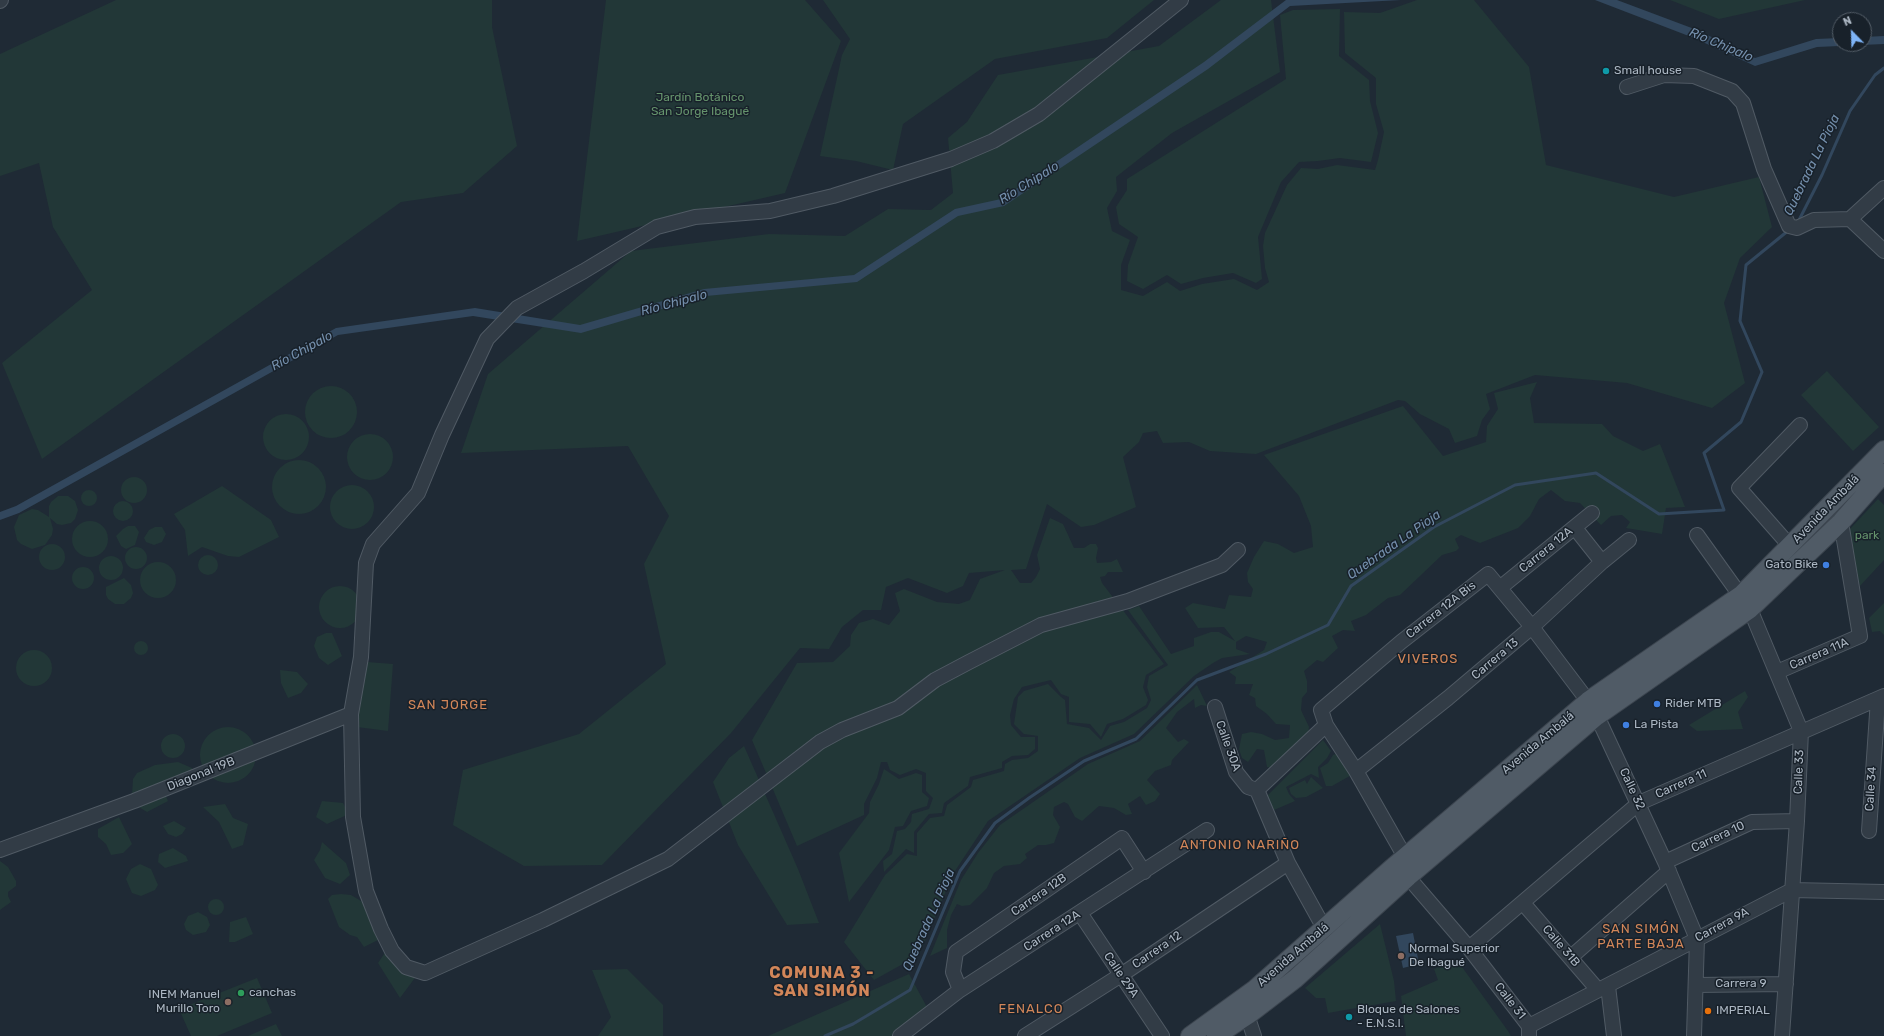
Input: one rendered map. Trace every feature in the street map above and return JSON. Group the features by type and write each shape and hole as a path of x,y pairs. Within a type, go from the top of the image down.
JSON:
{"main road":[{"name":"Avenida Ambalá","path":"1746,602 1790,546 1884,450"},
{"name":"Avenida Ambalá","path":"1216,1036 1324,928 1405,857 1592,709 1746,602 1841,522 1881,483"},
{"name":"Avenida Ambalá","path":"1190,1036 1245,1008 1295,979 1592,709"}],"street":[{"path":"1181,0 1039,114 993,141 951,159 833,196 770,211 695,217 657,227 584,271 517,308 487,339 442,435 418,493 373,544 366,563 360,663 352,714 353,817 366,891 392,951 406,968 426,973 543,920 668,859 820,742 842,730 898,708 934,680 1041,625 1128,601 1222,564 1238,550"},
{"path":"1626,87 1664,75 1694,76 1732,91 1743,103 1764,169 1793,227 1814,220 1850,218 1884,188"},
{"path":"1850,218 1884,251"},
{"path":"1790,546 1739,488 1800,425"},
{"name":"Carrera 12A","path":"1501,587 1592,513"},
{"name":"Carrera 11A","path":"1777,672 1860,636 1841,522"},
{"path":"1575,528 1602,562"},
{"name":"Calle 33","path":"1697,535 1746,602 1777,672 1801,732 1797,821 1782,1036"},
{"name":"Carrera 13","path":"1356,772 1448,698 1532,627 1602,562 1629,540"},
{"name":"Calle 32","path":"1488,574 1501,587 1532,627 1592,709 1639,803 1697,939 1694,1036"},
{"name":"Carrera 12A Bis","path":"1326,725 1322,710 1400,642 1488,574"},
{"name":"Carrera 11","path":"1469,948 1639,803 1881,698"},
{"name":"Calle 34","path":"1869,831 1878,776 1881,698"},
{"name":"Calle 30A","path":"1215,706 1236,772 1248,787 1257,790"},
{"name":"Diagonal 19B","path":"0,850 134,801 352,714"},
{"path":"1324,928 1288,862 1257,790 1326,725 1356,772 1405,857"},
{"name":"Carrera 10","path":"1571,957 1667,867 1752,822 1797,821"},
{"name":"Carrera 12A","path":"900,1036 960,990 1208,830"},
{"name":"Carrera 12B","path":"960,990 953,972 956,952 1122,838 1144,872"},
{"name":"Carrera 12","path":"1026,1036 1121,975 1288,862"},
{"name":"Calle 31","path":"1408,877 1469,948 1529,1031"},
{"name":"Carrera 9A","path":"1529,1031 1603,988 1792,890 1884,892"},
{"name":"Calle 31B","path":"1523,902 1571,957 1603,988"},
{"name":"Calle 29A","path":"1080,913 1162,1036"},
{"name":"Carrera 9","path":"1696,984 1786,984"},
{"path":"1603,988 1614,1036"},
{"path":"1245,1008 1254,1036"}],"green space":[{"path":"116,0 492,0 492,27 517,146 463,193 401,202 42,459 2,363 92,290 53,227 39,163 0,176 0,54"},
{"name":"Jardín Botánico San Jorge Ibagué","path":"606,0 805,0 841,41 785,193 577,241"},
{"path":"823,0 1154,0 1107,38 995,59 903,124 893,170 856,161 820,156 842,55 850,39"},
{"path":"1221,0 1271,0 1280,72 1172,133 1116,177 1117,191 1107,208 1112,231 1130,240 1121,265 1121,290 1143,296 1167,282 1180,291 1202,284 1234,279 1257,290 1269,282 1265,268 1263,246 1265,233 1287,185 1301,168 1318,169 1337,165 1375,170 1378,160 1384,132 1376,104 1376,78 1345,53 1344,12 1380,13 1417,0 1474,0 1529,67 1546,165 1674,197 1759,177 1772,227 1740,258 1724,303 1745,383 1712,408 1627,383 1535,375 1486,394 1490,409 1482,420 1477,436 1455,443 1449,429 1420,414 1405,401 1398,400 1256,454 1210,451 1189,442 1163,443 1157,431 1143,433 1139,442 1123,457 1136,507 1094,525 1081,527 1047,504 1026,569 1011,570 1020,583 1031,583 1036,577 1040,569 1037,555 1050,518 1063,524 1074,548 1084,548 1090,544 1096,544 1098,548 1096,558 1097,563 1111,562 1117,559 1123,572 1108,572 1105,576 1100,577 1102,583 1164,664 1146,675 1143,687 1148,700 1146,705 1123,719 1107,724 1101,737 1090,724 1069,722 1069,697 1061,694 1051,680 1022,687 1014,699 1010,715 1011,725 1021,737 1035,737 1035,749 1028,755 1012,756 1002,762 1002,768 970,777 968,786 944,803 942,813 929,814 914,832 914,853 906,849 884,872 883,861 892,854 897,831 905,829 911,822 912,814 929,809 933,798 926,791 926,773 916,769 900,775 890,770 887,762 881,762 877,778 864,804 864,815 797,846 752,740 797,663 833,662 850,646 851,635 859,623 873,619 889,625 900,611 895,593 904,589 937,602 959,604 970,600 980,579 1005,570 969,573 963,586 947,593 908,578 886,587 881,610 863,610 842,627 829,649 800,648 731,733 602,865 524,866 453,825 463,770 579,734 666,664 644,564 669,516 628,446 461,453 488,374 631,251 769,234 845,236 888,209 931,210 953,193 948,138 967,122 998,75 1159,46"},
{"path":"1670,0 1805,0 1719,19"},
{"path":"1340,9 1339,56 1369,80 1370,101 1378,133 1371,162 1340,158 1299,162 1281,182 1258,237 1262,279 1256,283 1233,273 1203,278 1181,284 1167,275 1143,289 1127,281 1128,265 1138,237 1119,224 1116,207 1127,190 1127,179 1286,79 1280,15 1293,10"},
{"path":"1827,371 1879,427 1853,451 1801,395"},
{"path":"1537,382 1530,398 1534,423 1602,424 1613,436 1643,451 1660,444 1685,507 1666,508 1662,534 1626,528 1630,522 1622,515 1611,516 1601,525 1580,503 1565,501 1551,490 1539,499 1530,516 1518,528 1480,543 1461,535 1455,539 1459,548 1456,551 1442,555 1400,595 1388,598 1366,615 1351,621 1355,631 1343,630 1332,636 1338,648 1323,662 1317,660 1304,671 1307,681 1307,692 1302,698 1301,710 1309,727 1308,735 1272,768 1267,767 1264,750 1257,749 1248,762 1242,758 1239,749 1242,734 1251,732 1262,734 1275,740 1289,738 1290,725 1276,724 1267,714 1256,706 1255,698 1249,695 1253,684 1235,684 1236,677 1229,672 1264,650 1267,642 1246,636 1236,642 1236,649 1250,654 1222,658 1213,663 1194,676 1134,734 1080,758 988,821 953,874 919,955 874,980 844,942 885,875 907,854 917,856 917,833 930,818 944,816 947,805 971,787 973,780 1004,771 1005,764 1012,760 1028,758 1038,751 1038,736 1024,734 1014,724 1018,697 1024,691 1048,684 1065,700 1067,724 1089,728 1101,740 1110,726 1124,722 1147,708 1151,700 1147,687 1149,676 1168,665 1128,610 1139,606 1171,654 1194,646 1194,638 1211,632 1219,632 1235,641 1224,627 1198,628 1185,608 1193,603 1225,609 1229,595 1251,597 1253,589 1248,582 1247,573 1254,557 1264,541 1278,544 1294,553 1313,547 1311,526 1299,496 1264,455 1403,406 1443,456 1486,442 1487,426 1498,409 1494,393"},
{"path":"326,386 336,386 350,393 357,407 357,417 350,431 336,438 326,438 316,434 309,427 305,417 305,407 309,397 316,390"},
{"path":"281,414 291,414 299,418 305,424 309,432 309,442 305,450 299,456 291,460 281,460 273,456 267,450 263,442 263,432 267,424 273,418"},
{"path":"365,434 375,434 383,438 389,444 393,452 393,462 389,470 383,476 375,480 365,480 357,476 351,470 347,462 347,452 351,444 357,438"},
{"path":"294,460 304,460 314,464 322,472 326,482 326,492 322,502 314,510 304,514 294,514 284,510 276,502 272,492 272,482 276,472 284,464"},
{"path":"134,477 143,481 147,490 143,499 134,503 125,499 121,490 125,481"},
{"path":"352,485 364,489 370,495 374,507 370,519 364,525 352,529 340,525 334,519 330,507 334,495 340,489"},
{"path":"222,486 271,520 279,537 239,557 228,556 202,547 188,556 185,530 174,514"},
{"path":"86,490 92,490 97,495 95,504 92,506 86,506 81,501 81,495"},
{"path":"58,496 68,496 75,501 78,510 75,519 71,523 62,525 57,524 50,518 53,529 52,535 45,545 32,549 21,544 17,540 14,527 19,515 32,509 38,510 49,517 49,506"},
{"name":"park","path":"1878,499 1884,505 1884,560 1860,586 1848,531"},
{"path":"123,501 130,504 133,511 130,518 123,521 116,518 113,511 116,504"},
{"path":"94,521 103,526 107,532 107,546 103,552 94,557 86,557 77,552 73,546 72,535 77,526 83,522"},
{"path":"128,526 135,526 139,532 135,545 126,549 121,546 116,536"},
{"path":"155,527 162,527 166,534 162,542 154,545 146,542 144,538 149,530"},
{"path":"52,544 61,548 65,557 61,566 52,570 43,566 39,557 43,548"},
{"path":"136,547 144,550 147,558 144,566 136,569 128,566 125,558 128,550"},
{"path":"208,555 215,558 218,565 215,572 208,575 201,572 198,565 201,558"},
{"path":"111,556 120,559 123,568 120,577 111,580 102,577 99,568 102,559"},
{"path":"158,562 168,565 173,570 176,580 173,590 168,595 158,598 148,595 143,590 140,580 143,570 148,565"},
{"path":"83,567 91,570 94,578 91,586 83,589 75,586 72,578 75,570"},
{"path":"124,578 131,585 133,593 131,598 124,604 115,604 108,599 106,595 106,587"},
{"path":"340,586 355,592 361,607 355,622 340,628 325,622 319,607 325,592"},
{"path":"1884,603 1884,635 1880,631 1872,632 1869,618"},
{"path":"326,633 332,633 342,656 328,665 319,658 314,646 317,637"},
{"path":"141,641 146,643 148,648 146,653 141,655 136,653 134,648 136,643"},
{"path":"37,650 47,655 51,661 51,675 47,681 41,685 31,686 21,681 17,675 16,665 21,655 27,651"},
{"path":"367,662 393,664 388,731 357,727 357,712"},
{"path":"280,670 297,672 308,684 301,693 288,698 281,683"},
{"path":"1197,685 1207,706 1201,705 1195,708 1194,699 1177,712 1166,728 1178,742 1184,739 1189,742 1172,760 1171,765 1155,771 1147,780 1160,794 1155,801 1146,805 1140,796 1128,804 1132,814 1126,815 1114,808 1099,806 1082,821 1075,817 1068,804 1064,802 1054,807 1053,815 1060,827 1054,843 1038,845 1025,854 1027,858 1020,864 1004,866 994,873 987,888 970,905 962,906 957,904 951,915 947,930 947,948 930,956 961,880 978,853 1000,825 1088,764 1140,741"},
{"path":"1745,691 1748,697 1738,712 1743,729 1697,731 1689,725"},
{"path":"228,727 239,729 248,735 254,744 256,755 254,766 248,775 239,781 228,783 217,781 208,775 202,766 200,755 202,744 208,735 217,729"},
{"path":"173,734 182,737 185,746 182,755 173,758 164,755 161,746 164,737"},
{"path":"1323,740 1331,751 1327,758 1318,767 1319,778 1311,774 1286,787 1289,794 1295,801 1274,810 1267,796"},
{"path":"744,746 798,869 819,923 787,925 738,845 713,782 729,758"},
{"path":"1338,753 1355,773 1332,786 1326,786 1320,768 1328,763 1333,755"},
{"path":"178,762 192,768 193,771 163,789 168,801 147,812 137,806 132,795 133,779 137,773 155,765"},
{"path":"884,769 899,779 916,773 922,775 922,792 929,798 927,806 911,811 903,826 895,827 889,850 849,902 839,853 869,813 870,802 879,784"},
{"path":"1311,777 1323,788 1306,797 1296,798 1291,794 1289,788 1305,780 1307,784"},
{"path":"322,801 343,803 349,814 327,824 316,817"},
{"path":"225,804 233,818 248,824 243,845 232,849 219,822 203,807"},
{"path":"119,817 132,844 123,853 111,855 106,844 98,837 98,829"},
{"path":"174,821 186,828 182,834 176,837 168,834 163,826"},
{"path":"322,842 346,863 350,875 340,884 325,878 314,860 320,850"},
{"path":"173,848 186,856 188,861 165,868 158,862 159,854"},
{"path":"0,861 8,867 16,881 16,886 8,892 11,902 0,910"},
{"path":"140,864 151,869 158,885 155,890 141,896 132,893 126,879 131,869"},
{"path":"332,895 351,895 366,904 380,939 364,947 357,937 350,935 339,927 328,899"},
{"path":"213,899 219,899 224,904 222,913 219,915 213,915 208,910 208,904"},
{"path":"198,912 207,917 210,925 206,932 193,935 186,930 184,924 188,916"},
{"path":"246,917 253,934 235,942 229,942 230,922"},
{"path":"1380,924 1394,981 1396,1001 1328,1013 1325,998 1316,998 1305,988"},
{"path":"386,951 423,967 400,998 378,963"},
{"path":"1457,960 1511,1036 1406,1036 1401,996 1438,980 1434,969"},
{"path":"627,969 663,1005 663,1036 598,1036 611,1017 592,970"},
{"path":"909,974 928,1009 895,1036 768,1036"},
{"name":"canchas","path":"257,978 272,1013 217,1036 191,1036 179,1009"},
{"path":"276,1024 282,1036 248,1036"}],"water":[{"name":"Río Chipalo","path":"1286,0 1401,0 1290,6 1208,69 1004,206 958,216 857,282 706,296 581,333 473,316 338,335 19,513 0,520 0,512 16,506 336,328 475,308 580,325 704,289 854,275 955,209 1001,199 1204,62"},
{"name":"Río Chipalo","path":"1595,0 1617,0 1697,30 1755,58 1816,39 1832,38 1832,46 1817,47 1755,66 1694,38"},
{"path":"1884,36 1884,44 1872,45 1872,37"},
{"path":"1413,933 1419,964 1403,968 1396,936"}],"waterway":[{"name":"Quebrada La Pioja","path":"1798,222 1822,175 1850,111 1875,75 1884,68"},
{"name":"Quebrada La Pioja","path":"825,1036 853,1024 910,990 960,871 995,823 1084,761 1136,739 1197,680 1266,654 1328,625 1351,586 1434,527 1515,485 1596,473 1659,514 1724,510 1704,453 1741,422 1762,372 1740,321 1746,265 1789,230"}],"place":[{"name":"Small house","path":"1606,71"},
{"name":"Gato Bike","path":"1826,565"},
{"name":"Rider MTB","path":"1657,704"},
{"name":"La Pista","path":"1626,725"},
{"name":"Normal Superior De Ibagué","path":"1401,956"},
{"name":"canchas","path":"241,993"},
{"name":"INEM Manuel Murillo Toro","path":"228,1002"},
{"name":"IMPERIAL","path":"1708,1011"},
{"name":"Bloque de Salones - E.N.S.I.","path":"1349,1017"}],"district":[{"name":"VIVEROS","path":"1428,659"},
{"name":"SAN JORGE","path":"448,705"},
{"name":"ANTONIO NARIÑO","path":"1240,845"},
{"name":"SAN SIMÓN PARTE BAJA","path":"1641,936"},
{"name":"COMUNA 3 - SAN SIMÓN","path":"822,982"},
{"name":"FENALCO","path":"1031,1009"}]}
